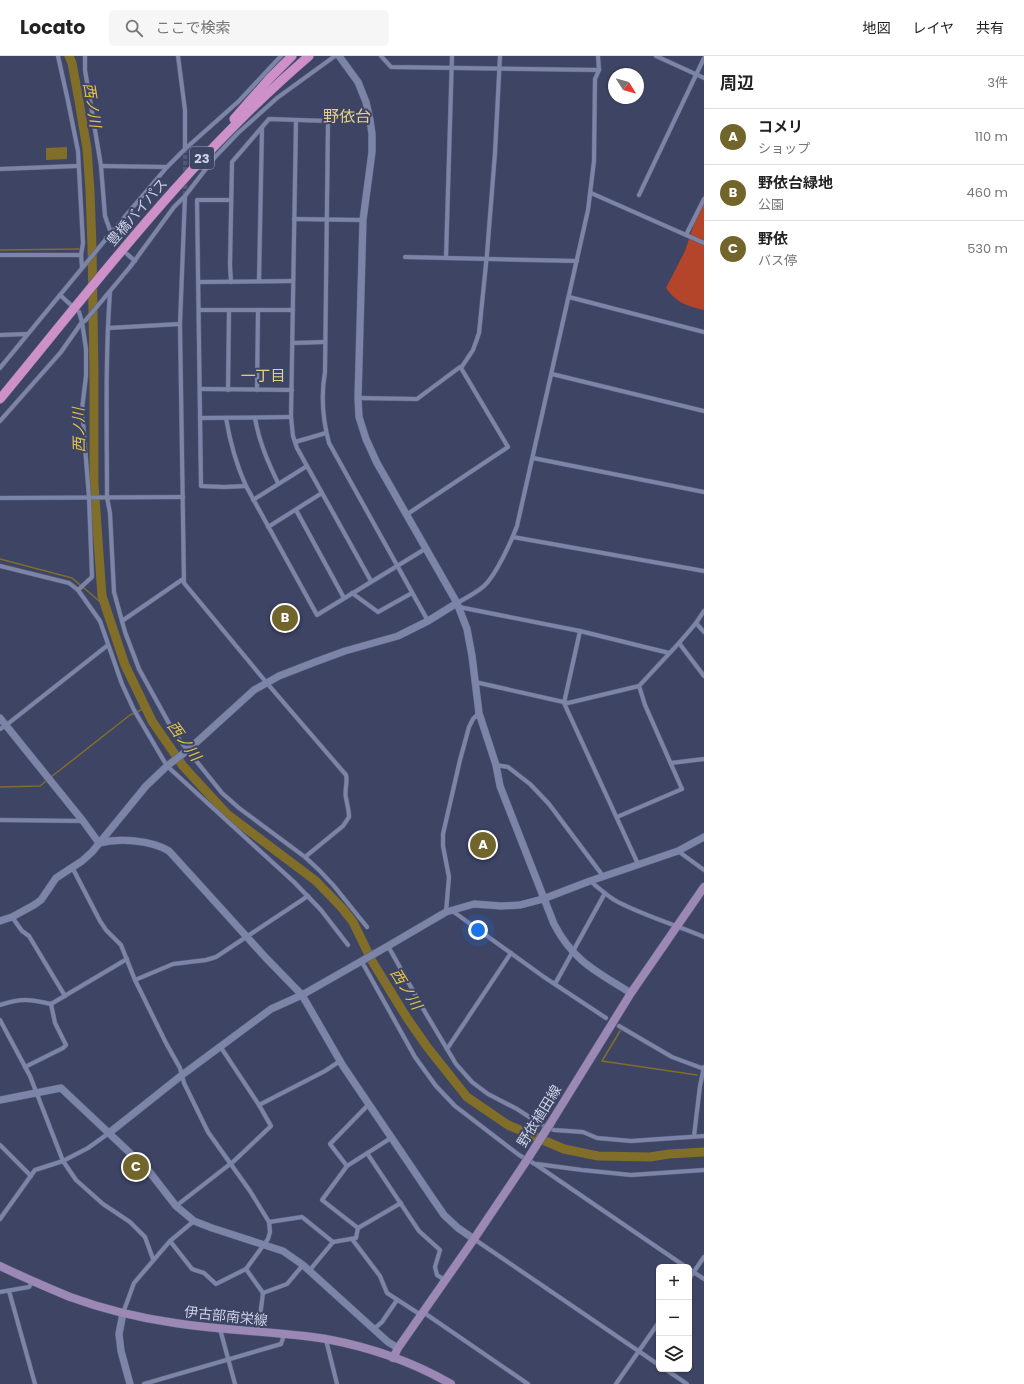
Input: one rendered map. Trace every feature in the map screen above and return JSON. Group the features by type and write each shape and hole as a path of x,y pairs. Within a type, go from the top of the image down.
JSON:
{"highway":[{"name":"23","path":"202,159 260,89 292,56"},
{"name":"豊橋バイパス","path":"0,398 140,229 202,159 250,111 310,56"}],"main road":[{"name":"野依植田線","path":"393,1358 398,1348 525,1163 631,993 704,887"},
{"name":"伊古部南栄線","path":"0,1266 70,1297 123,1313 175,1324 326,1340 372,1351 393,1358 428,1372 451,1384"}],"street":[{"path":"58,56 78,151 83,243 81,255 82,268"},
{"path":"85,56 85,70 101,166 105,216 111,233"},
{"path":"178,56 185,110 185,149"},
{"path":"0,368 86,262 167,167 239,101 281,56"},
{"path":"0,421 61,352 84,322 109,294 174,207 185,196 215,157 247,124 277,98 335,56"},
{"path":"339,56 358,82 366,102 370,120 372,152 364,220 358,398 359,417 366,439 377,463 458,605 467,629 479,713 496,765 500,786 543,899 561,938 590,968 631,993"},
{"path":"381,56 390,67 598,70"},
{"path":"446,258 452,56"},
{"path":"358,398 416,399 460,367 461,368 477,339 486,260 495,153 500,56"},
{"path":"0,921 12,917 41,900 56,878 82,861 92,852 146,786 254,690 279,676 346,651 391,638 428,621 458,605 484,586 496,569 513,537 517,526 588,210 594,161 595,79 598,70 598,56"},
{"path":"656,56 704,78"},
{"path":"640,195 704,58"},
{"path":"231,282 232,162 270,119 328,121 324,342 324,418 326,433 329,443 428,621"},
{"path":"296,120 291,417 294,442 371,581"},
{"path":"259,281 262,128"},
{"path":"0,169 78,166"},
{"path":"101,166 167,167"},
{"path":"590,193 704,243"},
{"path":"185,196 180,324 183,579 186,587 346,775 345,797 349,807 349,817 342,826 305,857"},
{"path":"686,235 704,199"},
{"path":"231,200 196,200 201,486 246,486"},
{"path":"294,219 364,220"},
{"path":"106,238 113,243"},
{"path":"127,254 135,261"},
{"path":"0,255 81,255"},
{"path":"405,257 577,261"},
{"path":"198,282 293,282"},
{"path":"109,294 107,497 110,512 114,592 134,655 148,687 171,728 222,793 239,808 305,857 328,879 367,927"},
{"path":"60,295 71,305"},
{"path":"569,297 704,332"},
{"path":"199,310 293,310"},
{"path":"228,390 229,310"},
{"path":"257,390 258,310"},
{"path":"79,312 84,322 86,349 86,376 82,409 90,497 92,577 79,589"},
{"path":"108,328 180,324"},
{"path":"0,335 27,334"},
{"path":"293,343 324,342"},
{"path":"406,515 508,447 461,368"},
{"path":"552,374 704,411"},
{"path":"200,390 292,390"},
{"path":"200,418 291,417"},
{"path":"226,418 236,464 252,500 317,615 425,549"},
{"path":"256,418 258,434 266,457 278,483"},
{"path":"294,442 326,433"},
{"path":"533,458 704,492"},
{"path":"252,500 307,466"},
{"path":"268,528 322,493"},
{"path":"0,498 183,497"},
{"path":"296,510 344,598"},
{"path":"513,537 704,571"},
{"path":"0,566 69,583 79,589 100,621 122,684 134,710 167,766 308,896 321,910 348,945"},
{"path":"122,621 183,579"},
{"path":"352,593 378,612 412,593"},
{"path":"458,605 670,653"},
{"path":"475,682 564,703 639,686 679,643 704,611"},
{"path":"696,623 704,632"},
{"path":"580,632 564,703 638,864"},
{"path":"679,643 704,676"},
{"path":"3,727 108,645"},
{"path":"617,817 682,789 645,705 639,686"},
{"path":"448,911 449,877 443,846 443,834 469,727 473,719 479,713"},
{"path":"0,718 3,727 83,821 99,843"},
{"path":"671,763 704,759"},
{"path":"496,765 508,767 530,784 549,804 603,876"},
{"path":"0,820 83,821"},
{"path":"0,1218 35,1170 63,1161 88,1148 220,1046 271,1009 302,995 362,962 448,911 474,904 520,906 678,851 704,838"},
{"path":"99,843 109,841 147,843 162,847 169,851 302,995 340,1061 444,1216 458,1228 656,1363"},
{"path":"678,851 704,870"},
{"path":"72,867 100,921 106,930 121,945 135,980 180,1068 184,1083 208,1132 229,1164 250,1191 269,1222 270,1232 268,1239 246,1269 216,1284 204,1273 192,1268 170,1241"},
{"path":"590,881 617,902 704,937"},
{"path":"556,984 605,893"},
{"path":"135,980 173,964 206,960 216,957 308,896"},
{"path":"448,911 606,1018"},
{"path":"12,917 22,931 29,936 65,996"},
{"path":"388,946 456,1064 472,1082 488,1094 517,1109 540,1124 554,1130 583,1132 597,1138 631,1141 704,1136"},
{"path":"447,1049 511,953"},
{"path":"0,1005 23,999 31,999 51,1004 127,959"},
{"path":"362,962 415,1058 436,1086 455,1106 519,1155 535,1164 682,1264"},
{"path":"25,1067 66,1046 55,1023 51,1004"},
{"path":"0,1020 37,1092 63,1161 76,1180 103,1204 130,1222 145,1237 153,1259"},
{"path":"619,1026 672,1058 704,1068 694,1136"},
{"path":"176,1206 260,1138 271,1126 220,1046"},
{"path":"259,1105 325,1071 340,1061"},
{"path":"0,1100 61,1088 148,1170 176,1206 194,1221 283,1251 303,1265 374,1329 398,1348"},
{"path":"347,1166 330,1144 369,1104"},
{"path":"358,1228 322,1200 347,1166 391,1138"},
{"path":"0,1145 31,1176"},
{"path":"367,1153 419,1230 440,1250 435,1267 437,1274 446,1280"},
{"path":"535,1164 630,1175 704,1170"},
{"path":"308,1271 333,1242 356,1238 358,1228 401,1204"},
{"path":"269,1222 302,1217 333,1242"},
{"path":"130,1384 121,1351 119,1334 123,1313 134,1283 170,1241 194,1221"},
{"path":"352,1239 380,1276 387,1293 422,1314 528,1384"},
{"path":"692,1275 704,1257"},
{"path":"263,1293 287,1284 303,1265"},
{"path":"246,1269 263,1293 258,1332"},
{"path":"694,1272 704,1279"},
{"path":"0,1292 29,1287 33,1281"},
{"path":"9,1291 35,1384"},
{"path":"374,1329 382,1322 397,1300"},
{"path":"616,1384 656,1326"},
{"path":"220,1328 235,1384"},
{"path":"144,1384 281,1344 284,1335"},
{"path":"326,1340 337,1384"},
{"path":"669,1372 687,1384"}],"shaded area":[{"path":"67,147 67,159 46,160 46,148"},
{"path":"704,194 704,310 683,303 674,297 666,288 685,251"}],"waterway":[{"name":"西ノ川","path":"69,56 72,63 87,149 90,191 94,377 94,484 102,596 125,665 152,721 183,766 227,814 316,881 342,908 353,922 372,961 407,1018 428,1048 467,1097 508,1125 564,1149 598,1156 650,1157 669,1154 704,1152"},
{"path":"0,250 79,249"},
{"path":"0,559 72,578 104,605"},
{"path":"51,777 130,715 145,708"},
{"path":"0,787 40,786 46,781"},
{"path":"620,1031 602,1061 697,1075"}],"tunnel":[{"path":"185,149 185,196"}],"place":[{"name":"野依台緑地","path":"285,618"},
{"name":"コメリ","path":"483,845"},
{"name":"野依","path":"136,1167"}],"district":[{"name":"野依台","path":"347,116"},
{"name":"一丁目","path":"263,376"}]}
